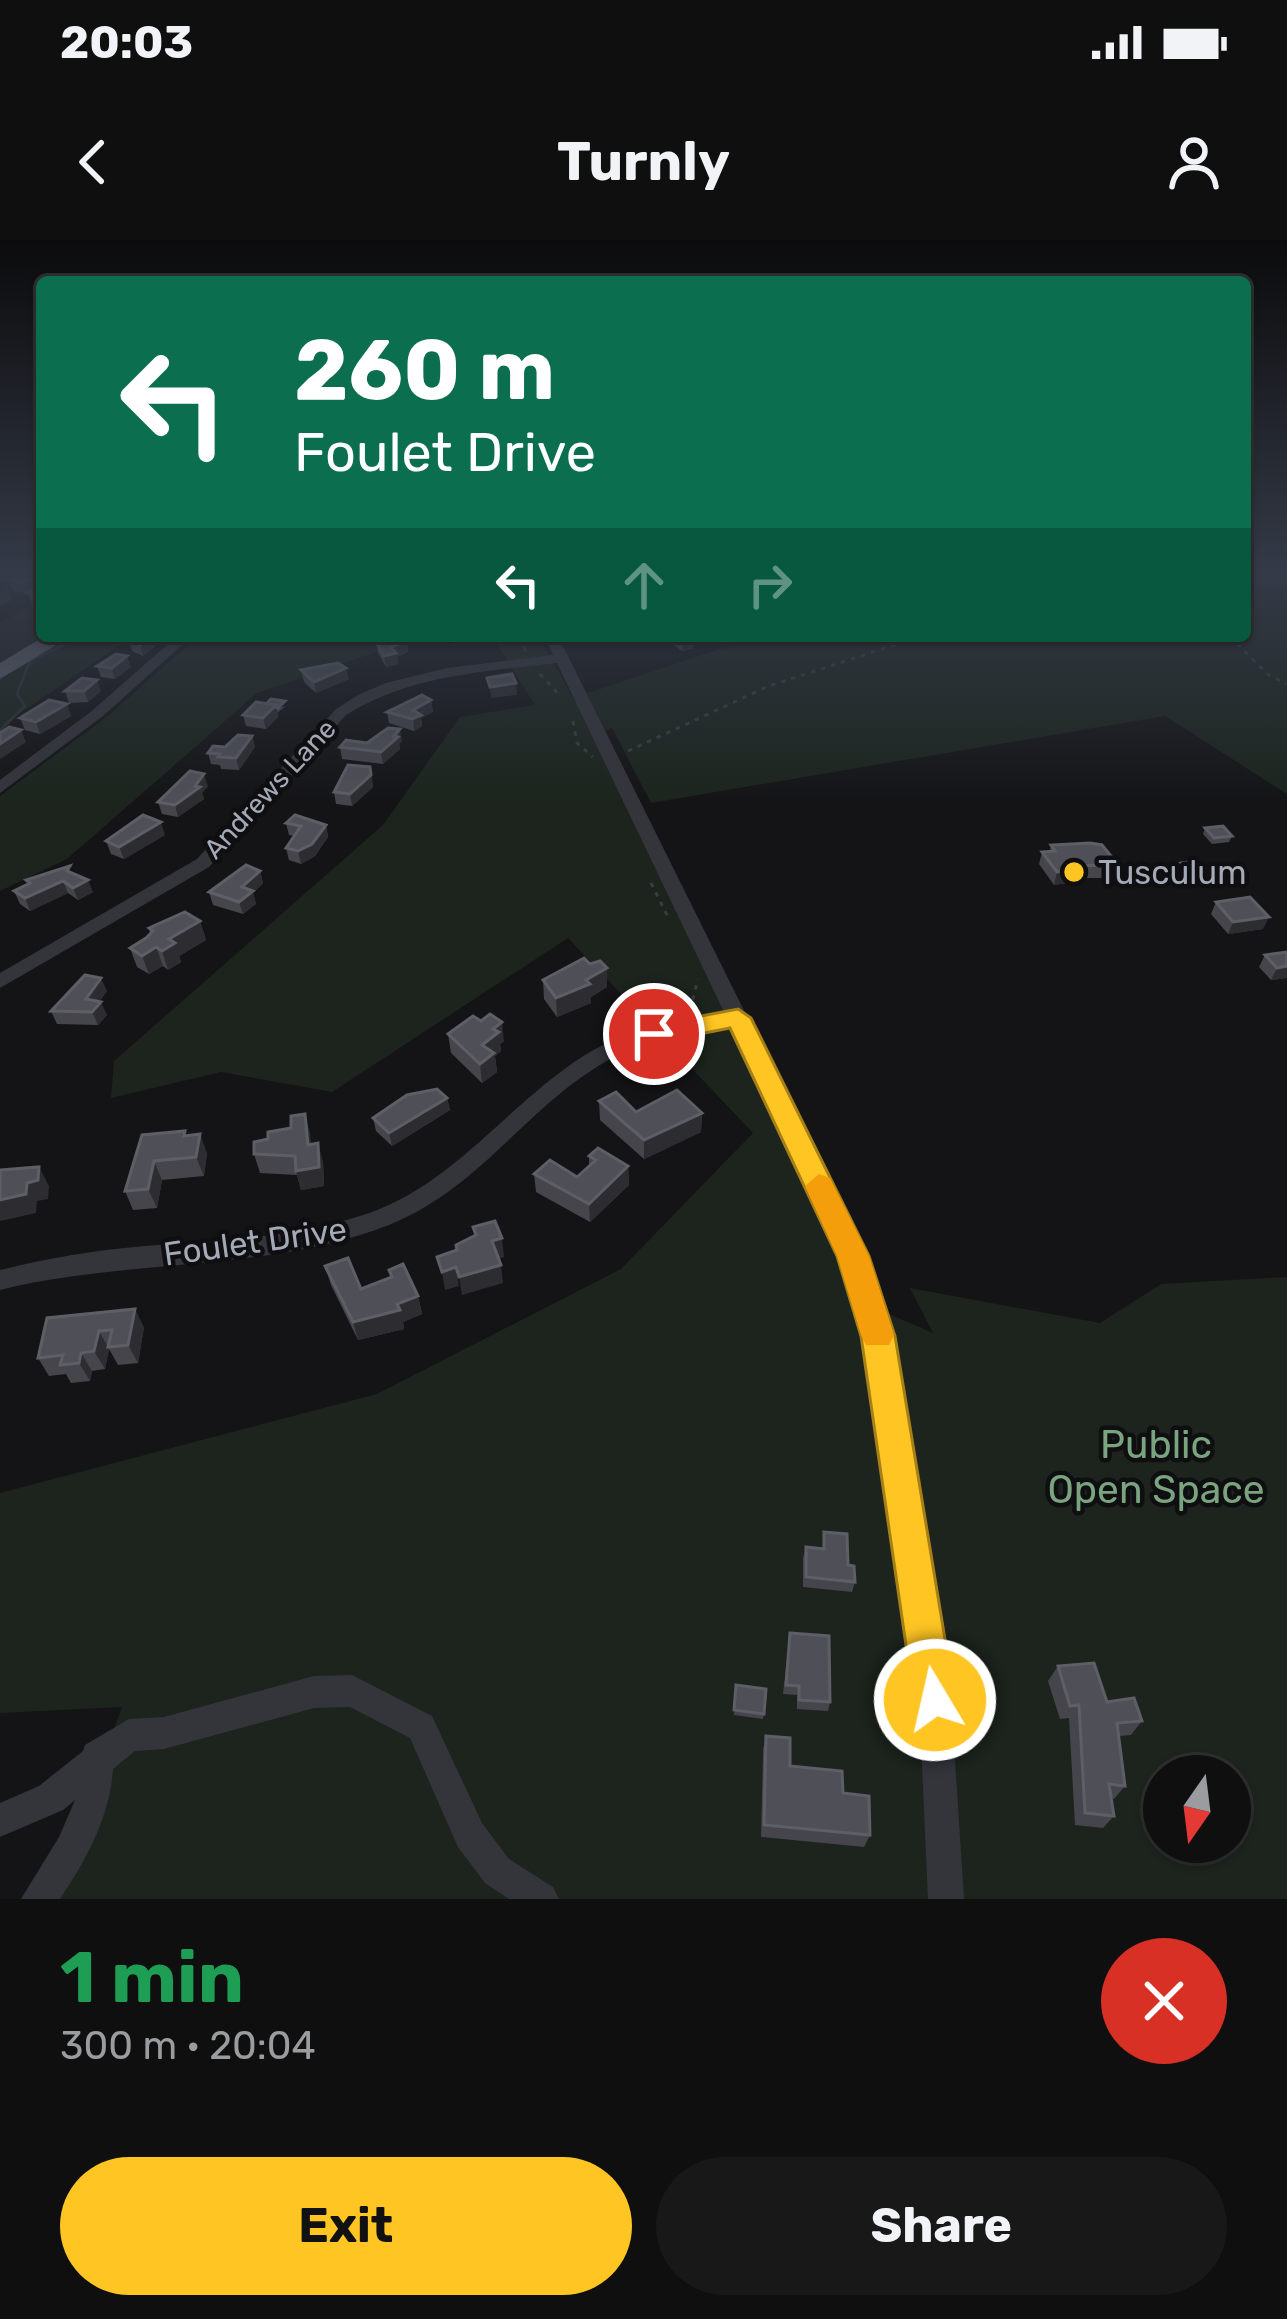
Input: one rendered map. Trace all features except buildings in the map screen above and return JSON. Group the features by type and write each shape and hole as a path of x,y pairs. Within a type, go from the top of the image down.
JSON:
{"highway":[{"path":"0,672 38,649"}],"street":[{"path":"0,788 98,713 170,649"},
{"path":"558,649 853,1256 878,1336 935,1700 946,1899"},
{"name":"Andrews Lane","path":"0,982 203,862 341,712 366,696 414,679 562,658"},
{"name":"Foulet Drive","path":"0,1280 54,1267 310,1238 379,1220 475,1166 591,1061 638,1039 738,1018"},
{"path":"0,1820 51,1798 129,1735 164,1733 314,1692 352,1690 421,1727 470,1835 496,1871 542,1899"},
{"path":"39,1899 85,1825 97,1790 97,1757"}],"path":[{"path":"525,649 527,660"},
{"path":"623,784 628,781 620,760 636,743 769,686 881,649"},
{"path":"1243,649 1268,674 1287,684"},
{"path":"533,670 566,701"},
{"path":"571,710 577,742 601,764"},
{"path":"653,874 655,899 677,930"},
{"path":"688,1027 698,980 693,968"}],"shaded area":[{"path":"0,649 25,649 0,663"}],"green space":[{"path":"48,649 113,649 0,727 0,678"},
{"path":"183,649 384,649 257,693 67,859 0,891 0,796 108,716"},
{"name":"Public Open Space","path":"500,649 546,649 573,698 719,649 1287,649 1287,794 1165,716 651,803 612,728 598,732 868,1305 933,1333 910,1288 1100,1323 1161,1284 1287,1277 1287,1899 38,1899 59,1881 122,1707 0,1713 0,1493 377,1394 621,1269 753,1133 568,938 332,1092 221,1072 111,1098 114,1061 383,825 460,717 535,705"}],"waterway":[{"path":"0,730 25,706 17,694 30,661 54,649"}],"slow traffic":[{"path":"819,1186 853,1256 878,1335"}],"place":[{"name":"Tusculum","path":"1074,872"}],"route":[{"path":"654,1034 738,1018 853,1256 878,1336 935,1700"}]}
